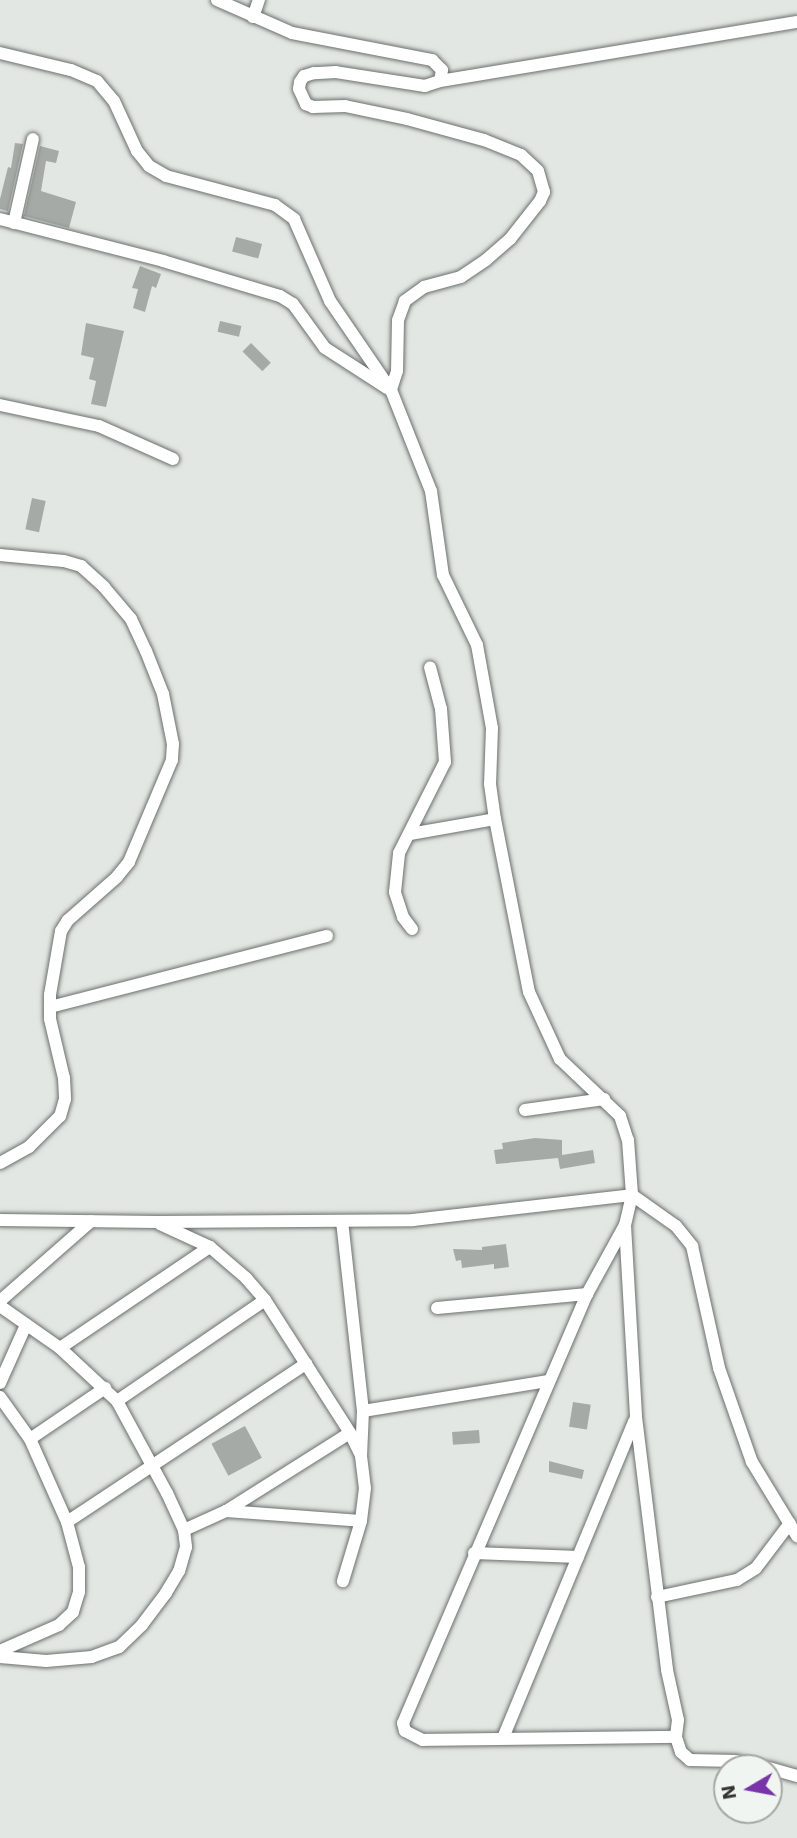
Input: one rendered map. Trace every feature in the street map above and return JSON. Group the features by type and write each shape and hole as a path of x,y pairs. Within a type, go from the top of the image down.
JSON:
{"street":[{"path":"217,0 292,33 432,60 442,70 440,81"},
{"path":"253,17 259,0"},
{"path":"391,390 397,371 398,320 405,301 424,287 461,277 510,239 540,201 544,192 541,180 531,162 484,140 407,119 345,106 313,107 302,98 300,82 304,76 336,72 425,86 440,81 797,22"},
{"path":"0,53 71,70 97,81 114,101 137,151 149,166 166,176 275,205 294,219 330,301 391,390 431,491 443,575 477,645 492,728 490,785 495,819 519,953 538,1017 559,1059 620,1116 628,1140 632,1195 625,1225 587,1294 474,1553 403,1723 405,1731 423,1740 676,1737"},
{"path":"14,223 33,139"},
{"path":"0,219 163,261 280,296 293,304 325,348 391,390"},
{"path":"0,405 99,426 173,459"},
{"path":"0,555 64,561 80,566 104,587 131,619 146,651 163,694 173,744 172,760 129,862 117,877 68,920 61,931 50,1007 50,1019 64,1078 65,1099 61,1116 29,1147 0,1163"},
{"path":"412,929 403,917 396,892 399,853 445,762 442,709 430,667"},
{"path":"410,834 495,819"},
{"path":"50,1007 327,936"},
{"path":"526,1110 604,1099"},
{"path":"0,1220 413,1220 632,1195 676,1226 692,1246 719,1368 747,1450 797,1536"},
{"path":"342,1221 363,1411 361,1456 365,1488 362,1521 343,1581"},
{"path":"0,1657 46,1661 92,1657 119,1647 142,1625 179,1571 186,1547 184,1530 117,1401 60,1349 0,1304 91,1222"},
{"path":"157,1222 210,1247 265,1300 350,1433 361,1456"},
{"path":"625,1225 636,1418 667,1670 677,1710 676,1737 681,1752 690,1760 713,1760"},
{"path":"60,1349 210,1247"},
{"path":"437,1308 587,1294"},
{"path":"117,1401 265,1300"},
{"path":"0,1383 26,1325"},
{"path":"67,1522 306,1364"},
{"path":"363,1411 549,1381"},
{"path":"30,1439 105,1388"},
{"path":"0,1397 30,1439 67,1522 79,1567 79,1592 72,1612 59,1625 0,1651"},
{"path":"503,1738 636,1418"},
{"path":"184,1530 226,1511 350,1433"},
{"path":"226,1511 362,1521"},
{"path":"657,1597 737,1580 756,1568 790,1523"},
{"path":"474,1553 578,1557"}],"building":[{"path":"15,143 23,144 8,211 0,209 0,199 8,167 11,168"},
{"path":"40,146 59,151 56,163 46,161 41,191 76,202 69,228 24,216"},
{"path":"236,237 262,244 258,258 232,251"},
{"path":"140,266 161,274 156,288 152,286 145,312 133,308 138,289 132,288"},
{"path":"220,321 241,326 239,337 218,332"},
{"path":"86,323 124,331 106,407 91,404 96,381 89,379 94,358 81,355"},
{"path":"251,343 271,363 262,371 243,351"},
{"path":"32,498 46,501 39,532 25,529"},
{"path":"535,1138 562,1140 562,1155 593,1150 595,1163 560,1169 558,1158 496,1164 494,1150 503,1149 502,1143"},
{"path":"506,1244 509,1267 494,1269 494,1264 462,1268 461,1260 456,1261 453,1249 482,1250 482,1247"},
{"path":"573,1402 591,1405 587,1430 569,1427"},
{"path":"245,1426 262,1458 228,1476 211,1444"},
{"path":"479,1430 480,1443 453,1445 452,1432"},
{"path":"549,1461 584,1470 582,1479 549,1472"}]}
